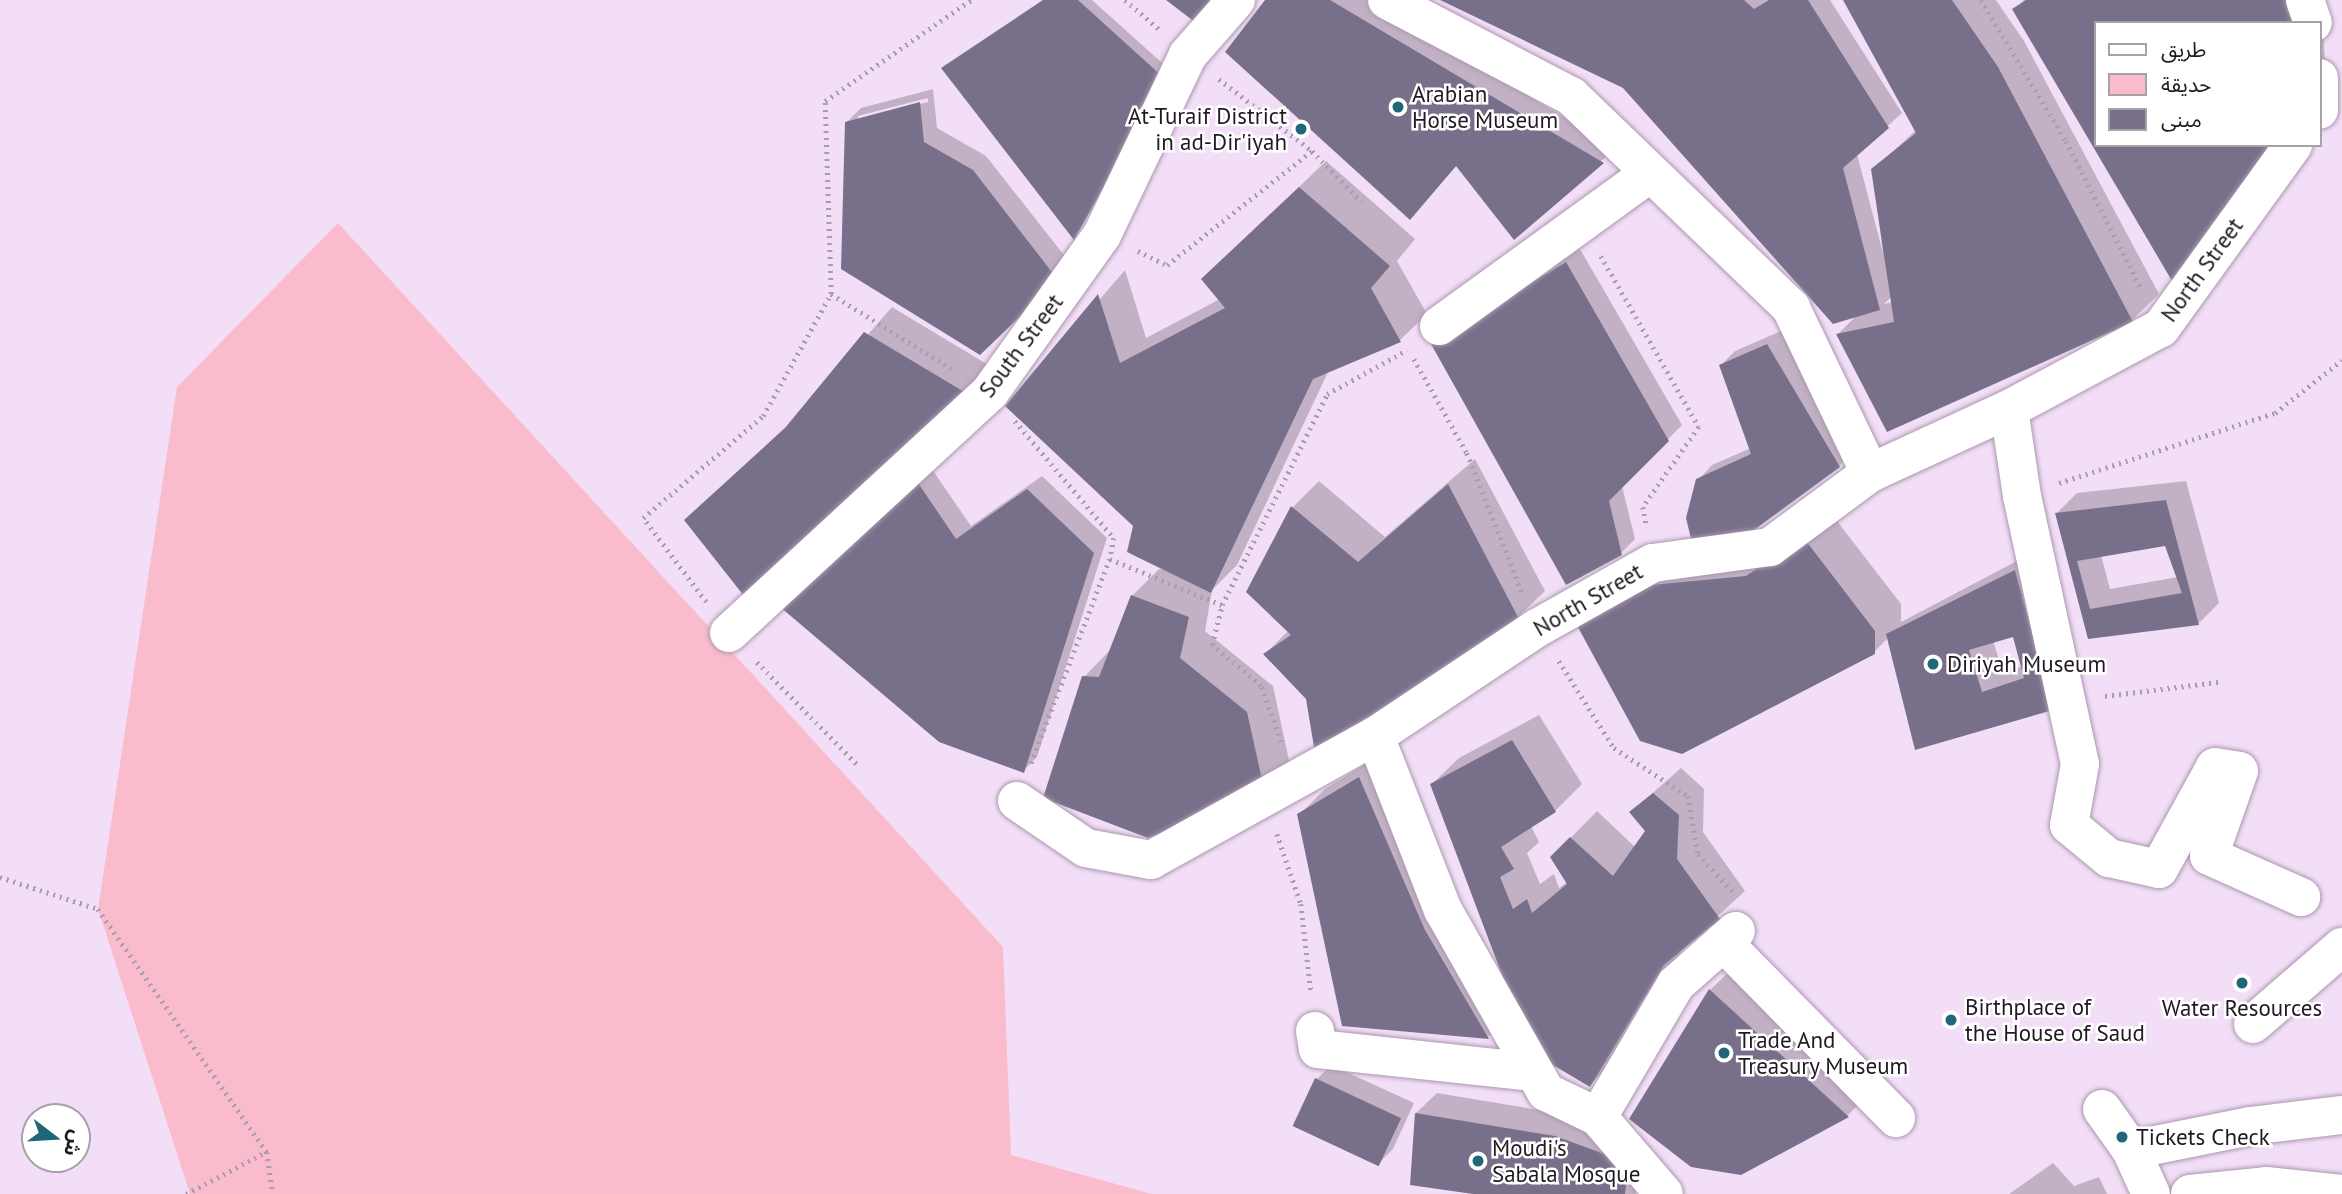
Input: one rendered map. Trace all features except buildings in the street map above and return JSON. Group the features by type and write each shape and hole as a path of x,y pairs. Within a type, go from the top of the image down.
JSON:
{"street":[{"name":"South Street","path":"729,633 990,392 1102,235 1188,55 1236,0"},
{"path":"1387,0 1571,96 1791,308 1870,473"},
{"path":"2305,0 2312,21"},
{"name":"North Street","path":"1017,801 1086,848 1151,860 1374,736 1537,628 1654,562 1770,547 1870,473 2009,409 2161,328 2292,147"},
{"path":"1439,326 1650,173"},
{"path":"2009,409 2022,496 2080,764 2070,825 2109,858 2159,869 2215,766 2239,771 2209,856 2301,897"},
{"path":"1374,736 1443,910 1546,1092 1598,1117 1664,1194"},
{"path":"1598,1117 1676,984 1730,937 1896,1118"},
{"path":"2253,1024 2342,947"},
{"path":"1315,1031 1318,1049 1534,1072"},
{"path":"2102,1109 2131,1150 2151,1194"},
{"path":"2131,1150 2250,1126 2342,1115"},
{"path":"2190,1194 2266,1186 2342,1194"}],"path":[{"path":"859,766 729,633 643,518 763,416 831,294 825,101 971,0"},
{"path":"1125,0 1188,55 1312,151 1362,202"},
{"path":"1981,0 2066,141 2161,328"},
{"path":"1102,235 1167,265 1312,151"},
{"path":"1581,222 1699,427 1643,507 1654,562"},
{"path":"831,294 990,392 1114,538 1110,559 1017,801"},
{"path":"1315,1031 1301,904 1261,687 1212,645 1222,605 1327,394 1409,349 1439,326"},
{"path":"2022,496 2275,413 2342,360"},
{"path":"1110,559 1222,605"},
{"path":"2066,701 2218,682"},
{"path":"0,877 98,909 267,1152 273,1194"},
{"path":"186,1194 267,1152"}],"green space":[{"path":"338,223 1003,947 1011,1155 1152,1194 190,1194 98,909 177,387"}],"place":[{"name":"Arabian Horse Museum","path":"1398,107"},
{"name":"At-Turaif District in ad-Dir'iyah","path":"1301,129"},
{"name":"Diriyah Museum","path":"1933,664"},
{"name":"Water Resources","path":"2242,983"},
{"name":"Birthplace of the House of Saud","path":"1951,1020"},
{"name":"Trade And Treasury Museum","path":"1724,1053"},
{"name":"Tickets Check","path":"2122,1137"},
{"name":"Moudi's Sabala Mosque","path":"1478,1161"}]}
